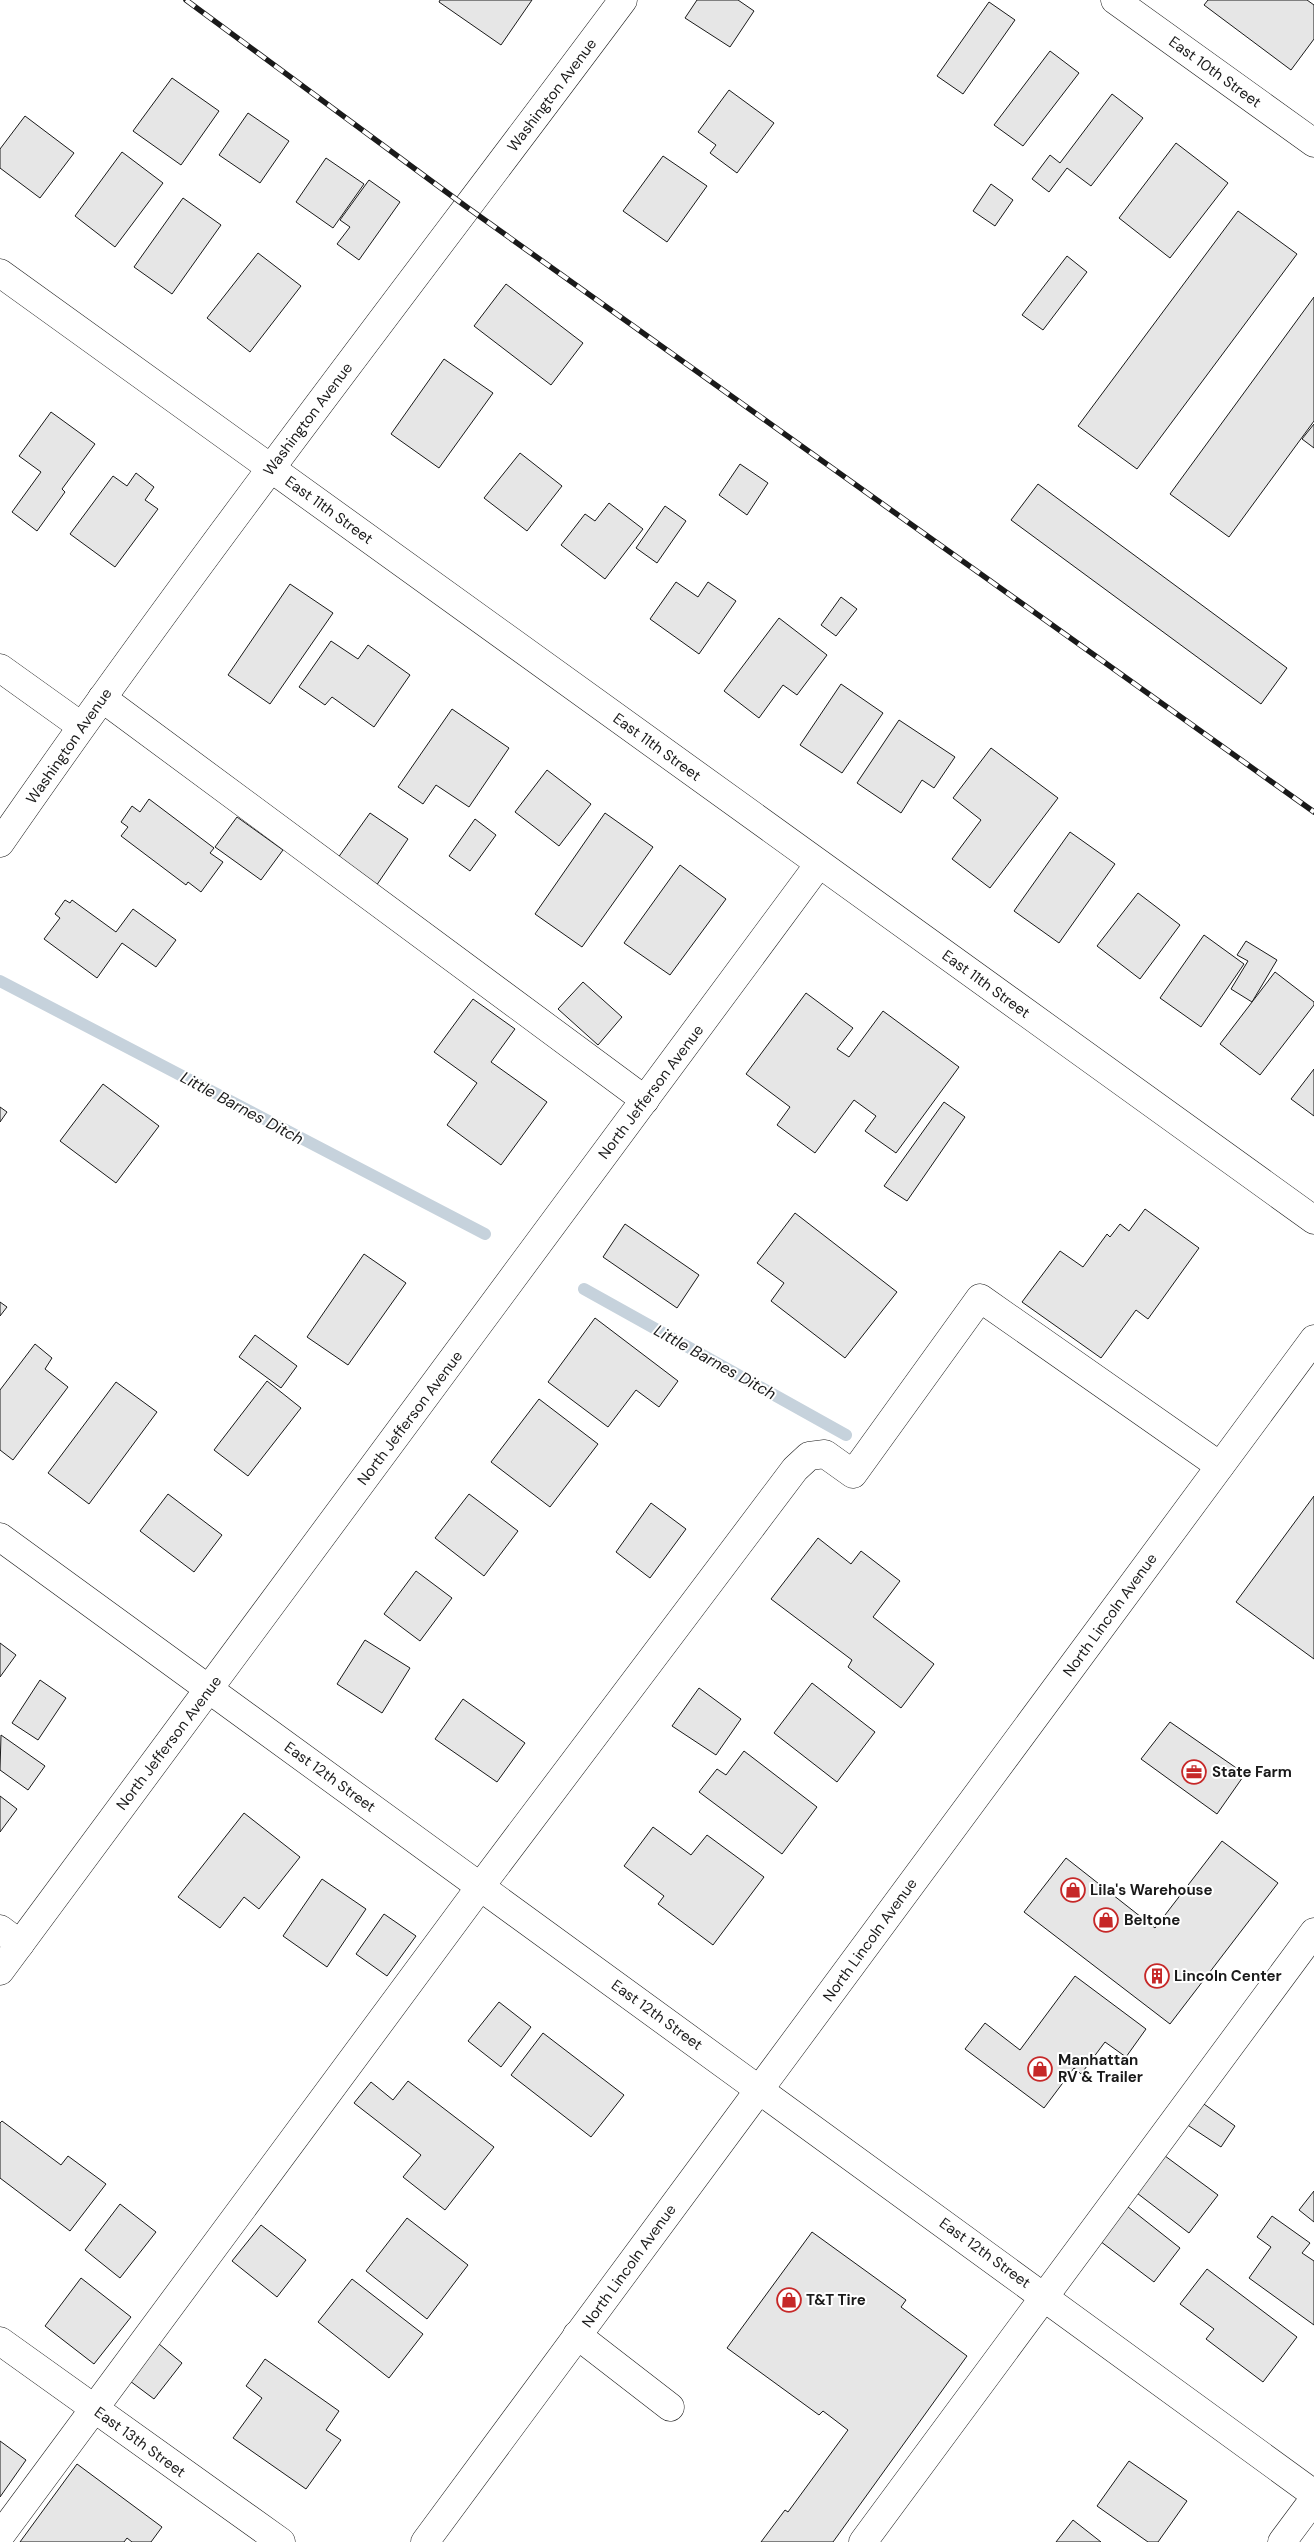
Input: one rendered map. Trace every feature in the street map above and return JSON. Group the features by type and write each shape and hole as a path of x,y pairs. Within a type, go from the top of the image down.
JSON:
{"main road":[{"name":"Washington Avenue","path":"0,843 81,726 271,468 623,0"},
{"name":"East 10th Street","path":"1115,0 1314,143"},
{"name":"East 11th Street","path":"0,273 1314,1220"},
{"path":"0,668 81,726"},
{"path":"102,698 645,1100"},
{"name":"North Jefferson Avenue","path":"0,1971 10,1936 209,1689 820,864"},
{"path":"0,2536 480,1887 801,1462 817,1454 825,1454 853,1474 980,1298 1220,1466"},
{"name":"North Lincoln Avenue","path":"425,2542 1314,1338"},
{"name":"East 12th Street","path":"0,1537 1314,2494"},
{"path":"863,2542 1314,1932"},
{"path":"577,2336 670,2407"},
{"name":"East 13th Street","path":"0,2341 281,2542"},
{"path":"1282,2542 1314,2500"}],"building":[{"path":"440,0 532,0 501,45 439,2"},
{"path":"697,0 738,0 754,11 730,47 685,18"},
{"path":"1208,0 1307,0 1314,5 1314,39 1291,70 1204,5"},
{"path":"989,2 1015,20 963,94 937,76"},
{"path":"1050,51 1079,73 1023,146 994,125"},
{"path":"172,78 219,111 181,165 133,131"},
{"path":"729,90 774,123 737,173 710,153 716,145 698,132"},
{"path":"1112,94 1143,118 1091,186 1067,168 1049,192 1032,179 1050,155 1060,163"},
{"path":"248,113 289,141 260,183 219,155"},
{"path":"25,116 74,153 40,198 0,168 0,149"},
{"path":"1176,143 1228,183 1170,258 1119,218"},
{"path":"122,152 163,183 115,247 75,216"},
{"path":"663,156 707,186 667,242 623,211"},
{"path":"326,158 364,184 333,228 296,202"},
{"path":"369,180 400,202 359,260 337,244 350,227 340,220"},
{"path":"991,184 1013,200 995,226 973,211"},
{"path":"183,198 221,225 172,294 134,267"},
{"path":"1238,211 1297,254 1137,469 1078,426"},
{"path":"258,253 301,286 250,352 207,318"},
{"path":"1067,256 1087,272 1043,330 1022,315"},
{"path":"506,284 583,343 551,385 474,326"},
{"path":"1314,297 1314,421 1229,537 1170,494"},
{"path":"444,359 493,393 439,468 391,434"},
{"path":"51,412 95,444 62,489 65,492 37,531 12,512 41,472 19,456"},
{"path":"1314,424 1314,448 1302,439"},
{"path":"520,453 562,486 527,531 484,498"},
{"path":"740,464 768,483 747,515 719,495"},
{"path":"136,473 154,487 145,500 158,509 115,567 70,534 113,476 127,486"},
{"path":"1038,484 1287,668 1261,704 1011,520"},
{"path":"609,503 643,529 605,579 561,545 585,514 595,521"},
{"path":"665,506 686,521 657,563 636,548"},
{"path":"676,582 698,597 708,582 736,601 699,654 650,619"},
{"path":"290,584 333,613 270,704 228,675"},
{"path":"841,597 857,609 836,636 821,625"},
{"path":"779,618 827,655 797,695 783,685 759,718 724,691"},
{"path":"331,641 358,659 368,645 410,675 374,727 332,697 325,705 299,687"},
{"path":"841,684 883,713 842,773 800,745"},
{"path":"452,709 509,748 469,807 436,785 423,804 398,787"},
{"path":"899,720 955,757 934,788 922,780 901,813 857,783"},
{"path":"991,748 1058,798 990,888 952,859 981,820 953,798"},
{"path":"547,770 591,804 559,846 515,812"},
{"path":"149,799 214,848 210,853 223,862 201,892 188,882 186,885 121,836 128,827 121,822 132,806 140,812"},
{"path":"370,813 408,839 374,889 335,862"},
{"path":"605,813 653,847 582,947 535,914"},
{"path":"237,817 283,850 261,880 215,847"},
{"path":"475,819 496,835 470,871 449,856"},
{"path":"1070,832 1115,864 1059,943 1014,911"},
{"path":"680,865 726,899 670,975 624,943"},
{"path":"1138,893 1180,925 1140,979 1097,946"},
{"path":"65,900 70,903 72,900 116,932 133,909 176,940 156,967 122,943 97,978 44,939 60,918 55,914"},
{"path":"1204,935 1244,964 1201,1027 1160,998"},
{"path":"1246,941 1277,960 1252,1002 1231,989 1248,961 1237,955"},
{"path":"1275,972 1314,1002 1314,1005 1260,1075 1220,1044"},
{"path":"583,982 622,1017 598,1045 558,1009"},
{"path":"806,993 853,1028 837,1049 849,1057 883,1011 959,1067 896,1153 865,1131 876,1116 854,1100 815,1153 777,1125 790,1107 746,1074"},
{"path":"473,999 515,1029 491,1062 547,1102 501,1165 447,1125 477,1083 434,1052"},
{"path":"1314,1069 1314,1116 1291,1099"},
{"path":"103,1084 159,1126 116,1183 60,1141"},
{"path":"944,1102 965,1117 907,1201 884,1186"},
{"path":"0,1107 7,1112 0,1122"},
{"path":"1145,1209 1199,1248 1148,1319 1136,1310 1101,1358 1022,1302 1060,1251 1083,1267 1107,1234 1110,1237 1120,1224 1129,1231"},
{"path":"795,1213 897,1292 845,1358 771,1301 784,1283 757,1263"},
{"path":"625,1224 699,1275 677,1308 603,1257"},
{"path":"364,1254 406,1283 348,1365 307,1337"},
{"path":"0,1302 7,1307 0,1316"},
{"path":"595,1318 678,1381 659,1407 636,1390 608,1427 548,1382"},
{"path":"255,1335 297,1366 281,1388 239,1357"},
{"path":"35,1344 52,1358 45,1369 68,1387 13,1460 0,1450 0,1390"},
{"path":"267,1381 301,1408 248,1476 214,1450"},
{"path":"116,1382 157,1412 89,1504 48,1473"},
{"path":"539,1399 598,1444 550,1507 491,1462"},
{"path":"168,1494 222,1535 194,1572 140,1531"},
{"path":"469,1494 518,1531 484,1576 435,1538"},
{"path":"1314,1496 1314,1659 1236,1602"},
{"path":"651,1503 686,1529 650,1578 616,1552"},
{"path":"818,1538 851,1564 861,1551 900,1581 873,1617 934,1664 901,1708 848,1667 852,1660 771,1599"},
{"path":"416,1571 452,1598 420,1641 384,1614"},
{"path":"365,1640 410,1668 382,1713 337,1684"},
{"path":"0,1643 16,1655 0,1677"},
{"path":"40,1680 66,1698 38,1740 12,1723"},
{"path":"812,1683 875,1732 837,1782 774,1733"},
{"path":"699,1688 741,1719 716,1755 672,1726"},
{"path":"463,1699 525,1743 497,1782 435,1739"},
{"path":"1170,1722 1245,1774 1217,1814 1141,1759"},
{"path":"1,1735 45,1766 28,1790 0,1770"},
{"path":"744,1751 817,1807 782,1854 699,1792 717,1769 726,1775"},
{"path":"0,1796 17,1809 0,1832"},
{"path":"244,1813 300,1857 259,1909 244,1897 220,1928 178,1897"},
{"path":"653,1827 691,1855 707,1835 764,1877 713,1945 658,1904 664,1896 624,1866"},
{"name":"Lincoln Center","path":"1222,1841 1278,1883 1170,2024 1024,1912 1066,1858 1155,1928"},
{"path":"322,1879 366,1909 327,1967 283,1936"},
{"path":"384,1914 416,1936 387,1976 356,1954"},
{"path":"1075,1976 1146,2029 1126,2057 1105,2042 1081,2074 1074,2068 1044,2108 965,2049 985,2023 1020,2050"},
{"path":"499,2002 531,2027 501,2067 468,2041"},
{"path":"543,2033 624,2095 591,2137 511,2075"},
{"path":"408,2081 494,2147 445,2210 403,2177 421,2155 354,2103 371,2082 393,2100"},
{"path":"1201,2102 1235,2126 1221,2147 1186,2124"},
{"path":"2,2121 61,2165 68,2156 106,2184 70,2231 0,2178 0,2123"},
{"path":"1161,2153 1218,2195 1189,2233 1133,2190"},
{"path":"1314,2191 1314,2222 1299,2210"},
{"path":"1123,2203 1180,2248 1154,2282 1096,2238"},
{"path":"120,2204 156,2232 120,2278 85,2250"},
{"path":"1272,2216 1310,2243 1302,2253 1314,2261 1314,2325 1249,2278 1271,2247 1257,2237"},
{"path":"407,2218 468,2265 427,2319 366,2271"},
{"path":"261,2225 306,2260 277,2297 232,2261"},
{"path":"812,2232 906,2300 901,2307 967,2356 833,2542 761,2542 785,2510 788,2512 848,2430 823,2411 819,2415 727,2348"},
{"path":"1207,2269 1297,2337 1263,2382 1206,2339 1214,2329 1180,2304"},
{"path":"81,2278 131,2317 94,2364 45,2326"},
{"path":"352,2279 423,2334 389,2378 318,2322"},
{"path":"159,2344 182,2363 154,2399 130,2381"},
{"path":"265,2359 339,2411 326,2430 341,2440 306,2489 233,2438 262,2398 246,2386"},
{"path":"0,2441 26,2460 0,2497"},
{"path":"1129,2461 1187,2501 1158,2542 1148,2542 1097,2506"},
{"path":"77,2464 162,2527 151,2542 132,2542 127,2538 124,2542 20,2542"},
{"path":"1073,2520 1101,2542 1056,2542"}],"waterway":[{"name":"Little Barnes Ditch","path":"0,981 485,1234"},
{"name":"Little Barnes Ditch","path":"584,1289 846,1435"}],"railway":[{"path":"186,0 468,208 1314,812"}],"place":[{"name":"State Farm","path":"1194,1772"},
{"name":"Lila's Warehouse","path":"1073,1890"},
{"name":"Beltone","path":"1106,1920"},
{"name":"Lincoln Center","path":"1157,1976"},
{"name":"Manhattan RV & Trailer","path":"1040,2069"},
{"name":"T&T Tire","path":"789,2300"}]}
